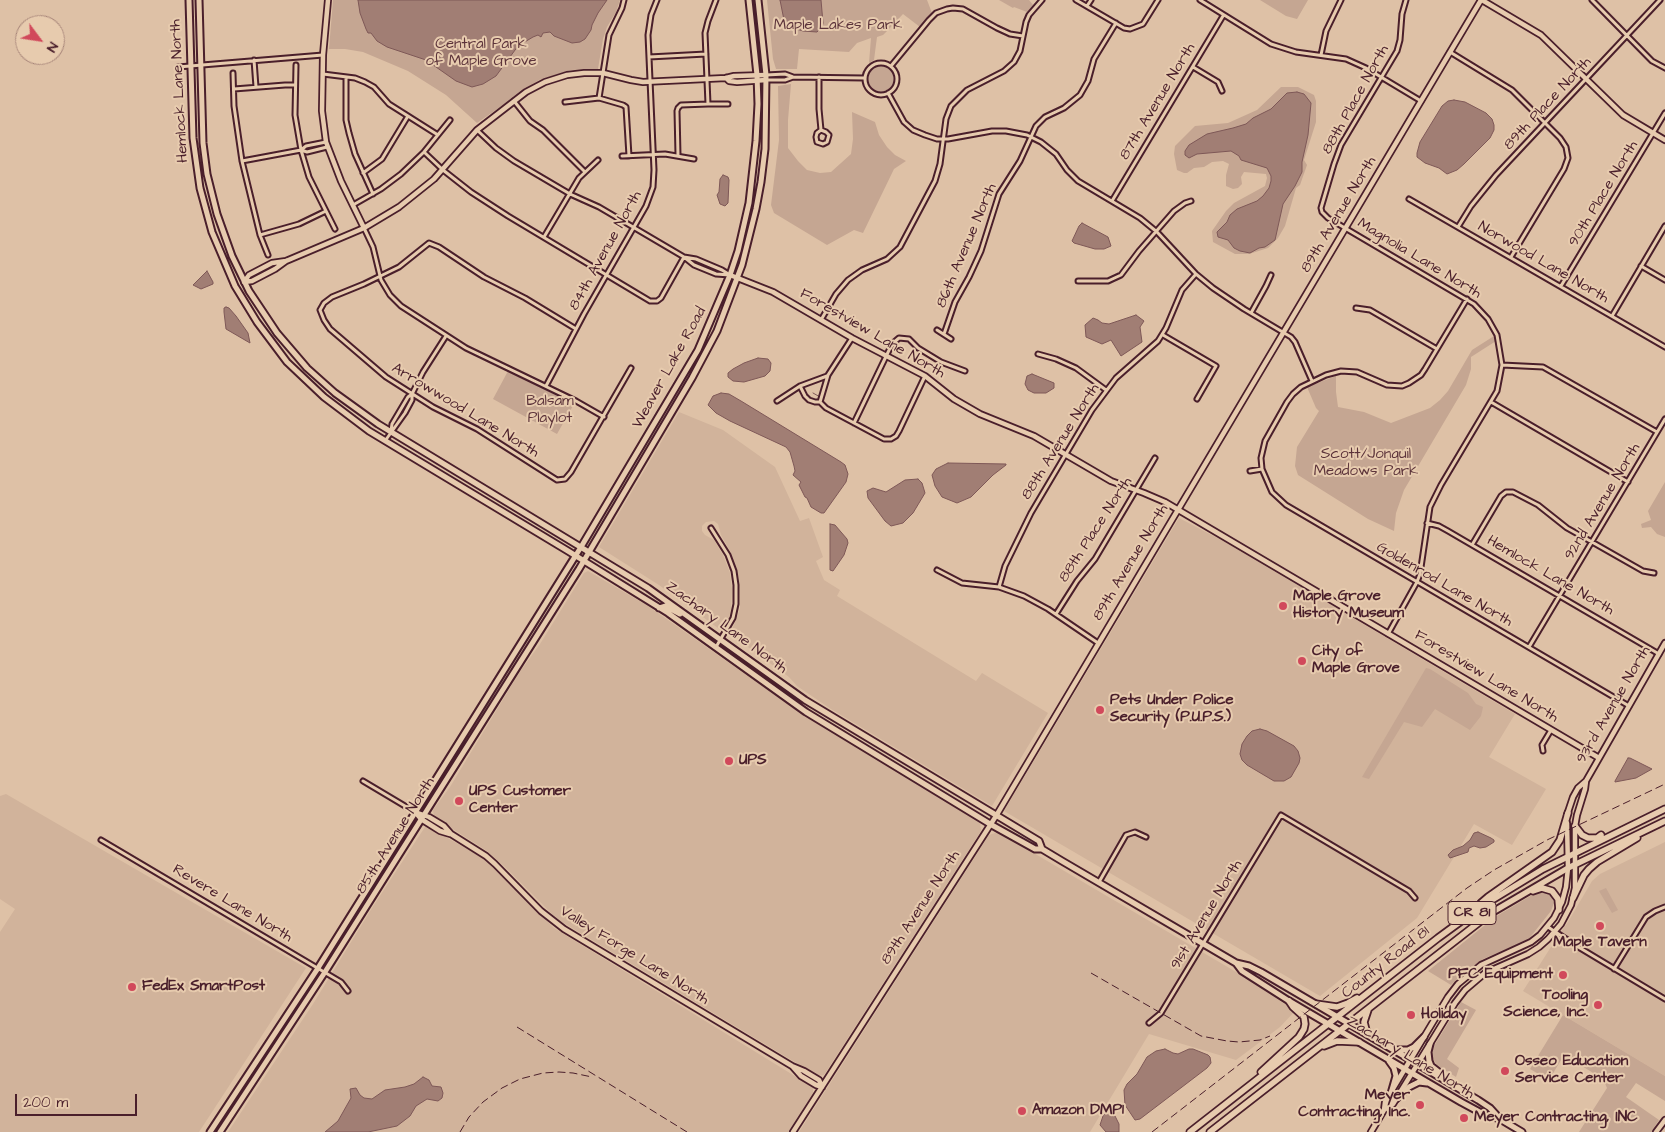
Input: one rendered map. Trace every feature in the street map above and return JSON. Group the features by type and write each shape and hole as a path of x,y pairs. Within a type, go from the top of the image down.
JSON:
{"highway":[{"name":"County Road 81","path":"1190,1132 1468,916 1567,856 1665,809"},
{"path":"1468,916 1488,897 1552,852 1560,840 1568,813"},
{"path":"1576,826 1584,836 1597,838 1639,817 1656,813"},
{"name":"County Road 81","path":"1210,1132 1483,919 1568,868 1665,821"},
{"path":"1573,898 1588,869 1653,827"},
{"path":"1500,908 1509,906 1537,889 1542,888 1556,894 1559,910"},
{"path":"1316,1004 1332,1007 1344,1005 1384,981"},
{"path":"1243,1091 1304,1030 1304,1017 1289,1001"},
{"path":"1368,1008 1364,1022 1366,1030 1372,1037"},
{"path":"1286,1073 1333,1042 1359,1042"}],"main road":[{"name":"Hemlock Lane North","path":"189,0 193,138 200,188 212,232 235,286 262,330 287,362 335,407 385,440"},
{"name":"Hemlock Lane North","path":"199,0 202,133 207,174 221,226 232,256 244,282 272,326 307,368 348,404 391,432"},
{"name":"Weaver Lake Road","path":"575,556 682,378 712,320 730,276 749,204 756,141 757,78 749,0"},
{"name":"Weaver Lake Road","path":"588,552 707,352 738,278 751,232 761,182 765,149 766,77 758,0"},
{"name":"Zachary Lane North","path":"391,432 648,588 804,700 1039,841 1042,850"},
{"name":"Zachary Lane North","path":"385,440 660,608 806,712 990,824 1035,849 1042,850 1236,963 1249,966 1390,1047 1466,1092 1490,1108 1500,1119"},
{"name":"85th Avenue North","path":"220,1132 325,972 588,552"},
{"name":"85th Avenue North","path":"210,1132 318,968 575,556"},
{"path":"660,608 665,606 685,618 694,620"},
{"name":"Zachary Lane North","path":"1236,963 1242,971 1289,1001 1474,1110 1500,1119 1522,1132"},
{"path":"1390,1047 1408,1050 1414,1048 1424,1037"},
{"path":"1430,1044 1428,1057 1431,1066 1460,1085 1466,1092"},
{"path":"1385,1057 1392,1064 1395,1071 1396,1080 1392,1090"},
{"path":"1396,1099 1409,1086 1419,1082 1431,1084"}],"street":[{"path":"328,0 323,55 322,111 327,145 341,181 373,247 380,276 394,300 466,348 546,386 604,417 631,368"},
{"path":"599,98 609,35 624,0"},
{"name":"84th Avenue North","path":"546,386 650,198 653,187 654,154 649,22 656,0"},
{"path":"708,104 705,33 716,0"},
{"path":"821,320 836,294 848,280 862,270 887,259 900,248 934,181 940,164 946,119 951,106 967,90 1010,66 1020,51 1022,36 1029,15 1042,0"},
{"path":"1076,0 1116,24 1130,29 1137,28 1146,20 1158,0"},
{"path":"1087,6 1091,0"},
{"path":"1321,55 1326,30 1341,0"},
{"name":"88th Place North","path":"1346,228 1325,215 1321,208 1322,204 1342,145 1399,46 1402,14 1406,0"},
{"path":"1481,0 1541,35 1623,115 1665,140"},
{"name":"89th Avenue North","path":"793,1132 996,816 1481,0"},
{"path":"1592,0 1652,61 1665,68"},
{"name":"89th Place North","path":"1458,227 1486,186 1660,0"},
{"path":"1200,1 1271,44 1296,52 1346,59 1382,77 1421,101"},
{"path":"891,66 936,13 952,8 963,9 1010,34 1022,36"},
{"name":"87th Avenue North","path":"1112,201 1223,16"},
{"name":"86th Avenue North","path":"944,334 955,302 980,251 999,194 1020,161 1040,121 1070,104 1080,95 1088,81 1094,59 1116,24"},
{"path":"1450,52 1512,90 1560,138 1566,147 1567,164 1511,258"},
{"path":"649,57 706,54"},
{"path":"178,66 323,55"},
{"path":"254,60 256,87"},
{"path":"879,62 891,66 897,75 897,81 892,90 888,93 877,95 872,93 865,84 866,71 871,65 879,62"},
{"path":"296,65 295,115 301,150 309,177 335,229"},
{"path":"1193,67 1218,82 1222,91"},
{"path":"233,73 237,133 242,161 260,236 268,256"},
{"path":"235,286 244,282 252,282 286,261 364,228 385,217 417,194 443,170 477,130 535,86 556,78 578,73 603,73 631,80 650,82 730,77 766,77 785,80 793,77 864,78"},
{"path":"323,74 355,78 370,84 389,104 438,135"},
{"path":"346,77 346,120 348,133 373,194"},
{"path":"819,77 821,130"},
{"path":"234,89 295,85"},
{"path":"888,93 902,118 914,130 924,135 943,139 998,131 1013,132 1031,137 1052,150 1078,181 1140,218 1157,232 1196,274 1212,288 1295,342 1312,381"},
{"path":"565,102 599,98 626,107 629,156"},
{"path":"514,101 530,121 543,130 585,172"},
{"path":"678,155 678,108 681,106 728,104"},
{"name":"90th Place North","path":"1561,286 1665,113"},
{"path":"363,173 382,159 408,116"},
{"path":"353,205 373,194 401,174 424,152 450,120"},
{"name":"Forestview Lane North","path":"477,130 502,152 570,194 598,207 684,257 694,265 716,274 738,278 773,292 852,338 925,376 966,407 987,418 1034,436 1111,481 1154,497 1599,758"},
{"path":"821,130 829,135 827,142 823,144 817,142 816,137 817,133 821,130"},
{"path":"242,161 301,150 306,146 327,145"},
{"path":"424,152 471,192 650,300 657,301 661,298 684,257"},
{"path":"622,156 654,154 678,155 694,159"},
{"path":"544,237 579,178 598,160"},
{"name":"Norwood Lane North","path":"1410,199 1665,347"},
{"path":"1078,281 1108,281 1118,277 1125,272 1139,250 1179,207 1184,202 1192,201"},
{"path":"260,236 299,224 326,211"},
{"path":"1612,316 1665,226"},
{"name":"Magnolia Lane North","path":"1346,228 1466,299 1481,310 1494,328 1499,341 1502,365"},
{"path":"380,276 398,267 429,243 439,247 484,277 576,329"},
{"name":"Forestview Lane North","path":"684,257 696,258 722,270 730,276"},
{"path":"1641,266 1665,280"},
{"name":"88th Avenue North","path":"998,587 1004,566 1017,544 1031,513 1106,390 1122,371 1154,346 1163,335 1182,290 1196,274"},
{"path":"1251,313 1270,275"},
{"name":"Arrowwood Lane North","path":"380,276 332,297 324,303 320,310 330,328 386,377 412,394 477,429 553,479 563,480 571,472 604,417"},
{"path":"1250,471 1262,469 1261,458 1265,441 1294,394 1301,387 1334,373 1349,371 1387,385 1402,386 1415,380 1421,375 1466,299"},
{"path":"1356,308 1370,310 1437,348"},
{"path":"937,330 951,338"},
{"path":"1163,335 1216,366 1196,399"},
{"path":"385,440 405,413 423,372 446,336"},
{"path":"820,402 828,376 852,338"},
{"path":"854,423 886,356 896,340 909,339 918,348 941,362 965,371"},
{"path":"1038,354 1056,359 1076,368 1106,390"},
{"path":"1388,634 1418,582 1430,508 1434,497 1497,391 1502,365 1543,367 1657,432"},
{"path":"778,401 800,386 828,376"},
{"path":"800,386 805,396 810,400 820,402 826,408 884,439 891,439 896,436 925,376"},
{"path":"1491,402 1628,482"},
{"name":"92nd Avenue North","path":"1529,647 1665,419"},
{"name":"88th Place North","path":"1056,614 1077,580 1095,559 1155,458"},
{"name":"Goldenrod Lane North","path":"1262,469 1272,492 1286,505 1629,707"},
{"path":"1472,545 1501,496 1510,492 1516,492 1538,505 1567,528 1644,571 1654,573"},
{"name":"Hemlock Lane North","path":"1427,524 1443,528 1659,654"},
{"path":"711,528 728,555 734,571 736,585 736,604 733,618 716,647"},
{"path":"937,570 962,583 998,587 1024,596 1056,614 1098,642"},
{"name":"93rd Avenue North","path":"1371,1132 1384,1110 1385,1102 1405,1068 1448,997 1463,979 1481,965 1531,942 1548,927 1559,910 1566,887 1568,813 1573,797 1578,788 1586,781 1665,643"},
{"path":"1543,751 1542,745 1550,730"},
{"name":"Valley Forge Lane North","path":"363,781 423,817 440,831 451,834 478,850 496,864 541,911 564,929 792,1066 801,1076 816,1085 822,1086"},
{"name":"93rd Avenue North","path":"1384,1110 1393,1104 1459,996 1469,985 1485,974 1539,947 1555,932 1566,915 1573,898 1576,879 1577,815 1586,781"},
{"name":"91st Avenue North","path":"1149,1023 1160,1015 1281,815 1409,891 1415,898"},
{"path":"1099,882 1126,836 1135,832 1146,837"},
{"name":"Revere Lane North","path":"101,840 325,972 341,982 348,991"},
{"path":"1614,969 1643,920 1654,911 1665,907"},
{"path":"1548,927 1614,969 1665,998"},
{"path":"1656,1132 1665,1120"}],"shaded area":[{"path":"358,0 607,0 585,39 572,43 554,36 550,32 543,33 541,37 538,35 533,37 518,46 496,76 483,84 472,87 456,81 426,60 387,47 377,41 366,29 360,13"},
{"path":"780,0 821,0 822,27 817,32 803,31 790,27 784,20"},
{"path":"1297,92 1304,94 1311,103 1302,172 1283,204 1275,240 1265,247 1250,253 1240,251 1234,248 1228,240 1218,237 1217,232 1237,209 1257,201 1263,196 1269,188 1271,181 1267,168 1241,160 1239,156 1231,151 1197,154 1189,158 1185,155 1185,151 1189,145 1207,134 1246,124 1253,118 1271,109 1287,93"},
{"path":"1448,101 1465,102 1486,113 1492,119 1494,130 1490,138 1464,164 1457,170 1447,174 1439,168 1425,163 1417,157 1417,153 1420,142 1442,106"},
{"path":"723,175 728,177 729,180 728,203 725,206 720,204 717,195 720,179"},
{"path":"1082,223 1108,237 1111,246 1104,249 1095,249 1074,243 1072,241"},
{"path":"207,271 213,284 201,289 193,285"},
{"path":"226,307 236,316 248,333 250,343 226,329 224,308"},
{"path":"1136,315 1144,321 1140,327 1142,342 1121,356 1111,340 1102,344 1086,337 1085,325 1093,318 1102,323 1109,324"},
{"path":"758,358 768,359 771,363 770,371 765,376 744,382 733,381 728,377 728,373 733,369"},
{"path":"1032,374 1054,383 1054,388 1046,393 1034,393 1028,390 1025,384 1027,376"},
{"path":"721,393 729,394 845,465 848,474 846,482 824,513 811,507 805,497 799,485 801,482 793,475 795,471 794,466 790,452 786,447 730,421 716,413 708,405 713,396"},
{"path":"679,412 723,430 775,467 800,521 809,518 823,557 816,561 824,580 840,590 837,596 976,681 982,673 1048,713 992,806 831,709 797,686 789,677 730,634 740,608 739,579 730,551 721,535 718,524 714,521 706,522 702,526 702,531 714,540 723,555 730,573 732,589 731,610 727,624 722,631 659,585 599,547"},
{"path":"948,463 1006,465 971,497 957,503 942,497 935,486 932,475 936,469"},
{"path":"918,479 922,483 925,493 913,513 903,523 891,526 868,498 867,491 873,488 886,492 905,480"},
{"path":"1179,518 1223,541 1515,714 1489,757 1546,789 1512,845 1474,824 1417,918 1320,996 1004,811"},
{"path":"830,524 835,525 847,539 848,543 844,555 833,571 830,570"},
{"path":"588,571 648,606 802,714 980,822 981,831 824,1075 818,1076 562,922 487,851 434,817 433,810 450,787 519,673 540,644 584,573"},
{"path":"1260,729 1294,746 1298,751 1299,763 1291,777 1284,781 1274,781 1242,760 1240,754 1242,744 1252,731"},
{"path":"1628,758 1652,769 1636,778 1615,782 1615,781"},
{"path":"6,794 306,968 199,1132 0,1132 0,932 15,909 0,899 0,796"},
{"path":"425,827 483,858 554,928 811,1086 813,1093 788,1132 228,1132 313,1004"},
{"path":"998,832 1248,979 1295,1011 1280,1027 1236,1060 1149,1034 1090,1132 799,1132 989,835"},
{"path":"1478,832 1491,838 1494,842 1486,847 1474,846 1469,848 1468,852 1450,858 1448,855 1453,850 1463,846 1474,833"},
{"path":"1665,842 1665,1076 1523,991 1592,881 1600,874"},
{"path":"1165,1049 1178,1054 1193,1049 1208,1055 1211,1063 1140,1119 1135,1120 1125,1105 1124,1090 1137,1074 1147,1057 1156,1051"},
{"path":"423,1077 429,1080 432,1086 441,1087 442,1098 438,1101 427,1099 416,1106 410,1116 397,1126 368,1132 325,1132 338,1121 351,1098 350,1089 356,1088 364,1098 372,1099 385,1090 414,1084"},
{"path":"1109,1108 1119,1124 1119,1132 1106,1132 1100,1125 1103,1116"}],"green space":[{"name":"Central Park of Maple Grove","path":"333,0 620,0 603,39 598,69 571,70 539,80 477,123 446,95 408,71 363,52 329,49"},
{"name":"Maple Lakes Park","path":"767,0 927,0 932,13 920,27 903,14 883,35 877,37 874,60 869,63 871,38 857,43 849,52 799,49 797,69 776,69 773,59"},
{"path":"999,0 1029,0 1033,5 1027,12 1013,8"},
{"path":"1260,0 1308,0 1297,19 1286,16"},
{"path":"881,65 891,69 895,79 891,89 881,93 871,89 867,79 871,69"},
{"path":"791,84 788,148 807,170 820,173 831,172 851,154 853,139 852,112 875,122 879,135 887,147 895,155 906,161 894,169 863,233 854,230 827,245 774,213 771,205 779,140 778,86"},
{"path":"1281,87 1298,87 1314,95 1316,101 1316,122 1304,160 1307,165 1300,185 1296,188 1285,226 1278,238 1268,248 1249,254 1235,254 1213,242 1212,231 1234,203 1265,186 1266,174 1244,172 1241,177 1242,184 1238,188 1233,189 1226,186 1229,164 1223,161 1212,162 1204,167 1194,168 1187,173 1177,170 1174,154 1175,146 1195,126 1228,123 1257,110"},
{"name":"Scott/Jonquil Meadows Park","path":"1494,336 1496,341 1471,357 1471,369 1466,385 1404,490 1396,513 1394,531 1368,519 1298,475 1295,466 1297,447 1319,411 1307,387 1336,376 1338,407 1364,412 1391,423 1430,408 1440,400 1448,391 1472,350"},
{"name":"Balsam Playlot","path":"508,371 574,404 557,434 493,399"},
{"path":"1665,482 1665,537 1657,534 1651,527 1642,528 1641,524 1651,520 1648,511"},
{"path":"1426,668 1468,693 1476,704 1483,707 1481,716 1470,730 1435,709 1422,727 1404,722 1369,779 1362,777"},
{"path":"1606,888 1618,910 1612,913 1599,891"},
{"path":"1537,892 1550,894 1554,903 1551,911 1528,940 1483,959 1462,974 1451,985 1428,971 1495,917"},
{"path":"1461,1002 1476,1010 1447,1059 1459,1068 1456,1077 1437,1065 1432,1054 1434,1046"},
{"path":"1563,1015 1665,1076 1665,1101 1636,1083 1626,1097 1659,1120 1651,1132 1579,1132 1607,1088 1603,1079 1564,1055 1549,1080 1530,1069"}],"waterway":[{"path":"813,393 820,397"}],"railway":[{"path":"1152,1132 1467,888 1494,870 1547,840 1665,784"},
{"path":"1091,973 1201,1036 1239,1042 1260,1040 1270,1036"},
{"path":"517,1027 687,1132"},
{"path":"460,1132 469,1117 483,1102 502,1088 520,1079 543,1073 559,1072 592,1077"}],"place":[{"name":"Maple Grove History Museum","path":"1283,606"},
{"name":"City of Maple Grove","path":"1302,661"},
{"name":"Pets Under Police Security (P.U.P.S.)","path":"1100,710"},
{"name":"UPS","path":"729,761"},
{"name":"UPS Customer Center","path":"459,801"},
{"name":"Maple Tavern","path":"1600,926"},
{"name":"PFC Equipment","path":"1563,975"},
{"name":"FedEx SmartPost","path":"132,987"},
{"name":"Tooling Science, Inc.","path":"1598,1005"},
{"name":"Holiday","path":"1411,1015"},
{"name":"Osseo Education Service Center","path":"1505,1071"},
{"name":"Meyer Contracting, Inc.","path":"1420,1105"},
{"name":"Amazon DMP1","path":"1022,1111"},
{"name":"Meyer Contracting, INC","path":"1464,1118"}]}
